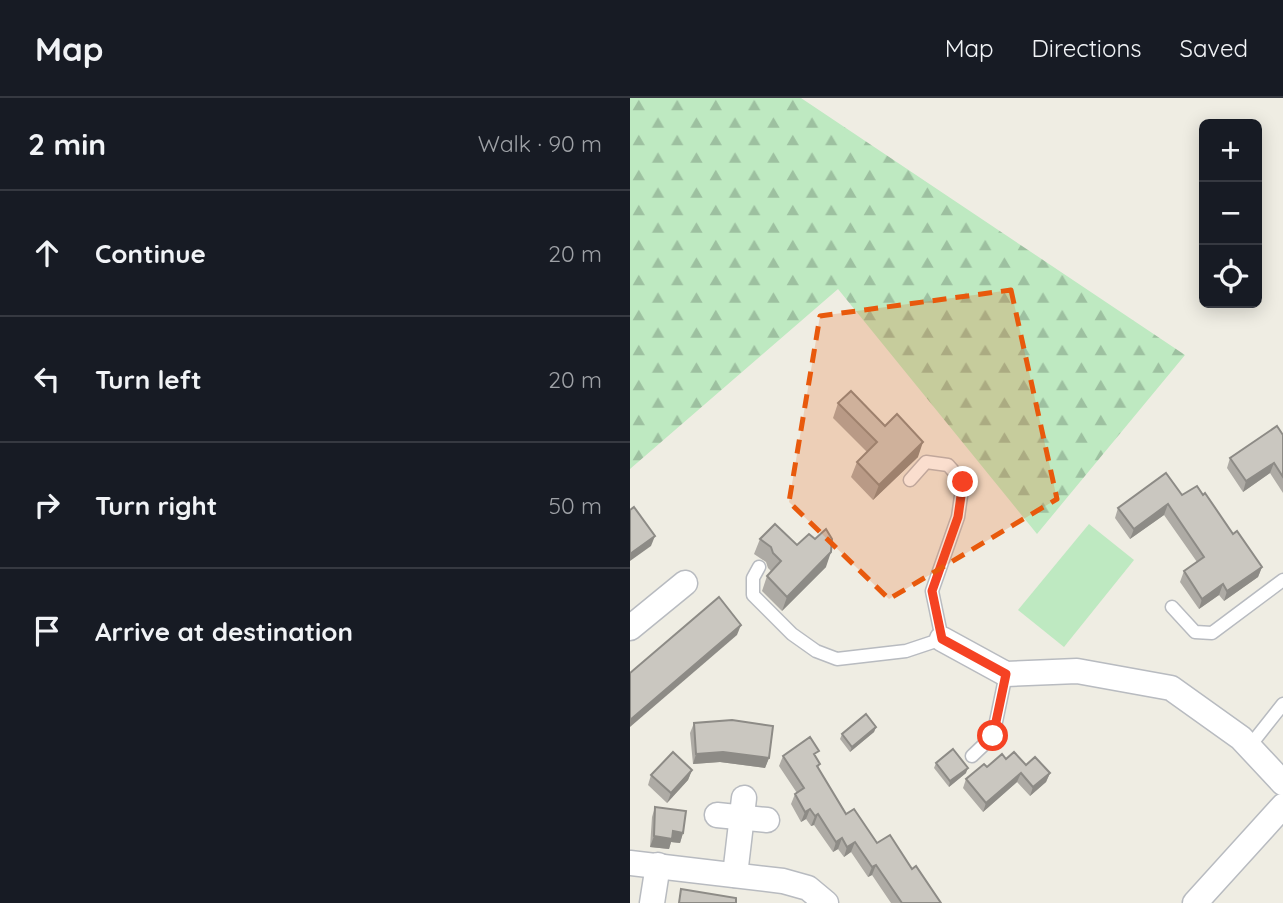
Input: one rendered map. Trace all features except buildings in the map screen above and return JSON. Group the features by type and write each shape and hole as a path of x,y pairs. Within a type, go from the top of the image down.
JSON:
{"street":[{"path":"634,615 685,583"},
{"path":"942,639 1006,674 1077,671 1171,688 1241,738 1283,783"},
{"path":"1195,903 1283,806"},
{"path":"717,815 743,808 767,820"},
{"path":"735,875 743,808"},
{"path":"630,863 783,881 808,888 826,903"},
{"path":"652,903 658,865"}],"lane":[{"path":"760,567 754,578 753,595 780,623 816,651 837,659 906,652 942,639 932,591 958,517 963,482 948,465 926,462 910,480"},
{"path":"1172,607 1195,632 1212,632 1283,580"},
{"path":"972,756 993,736 1006,674"},
{"path":"1249,747 1283,704"}],"highlighted area":[{"path":"1011,290 1057,499 889,599 789,502 820,316"}],"green space":[{"path":"630,98 801,98 1185,355 1037,534 838,289 630,469"},
{"path":"1089,524 1134,560 1064,647 1018,610"}],"route":[{"path":"963,482 958,517 932,591 942,639 1006,674 993,736"}]}
